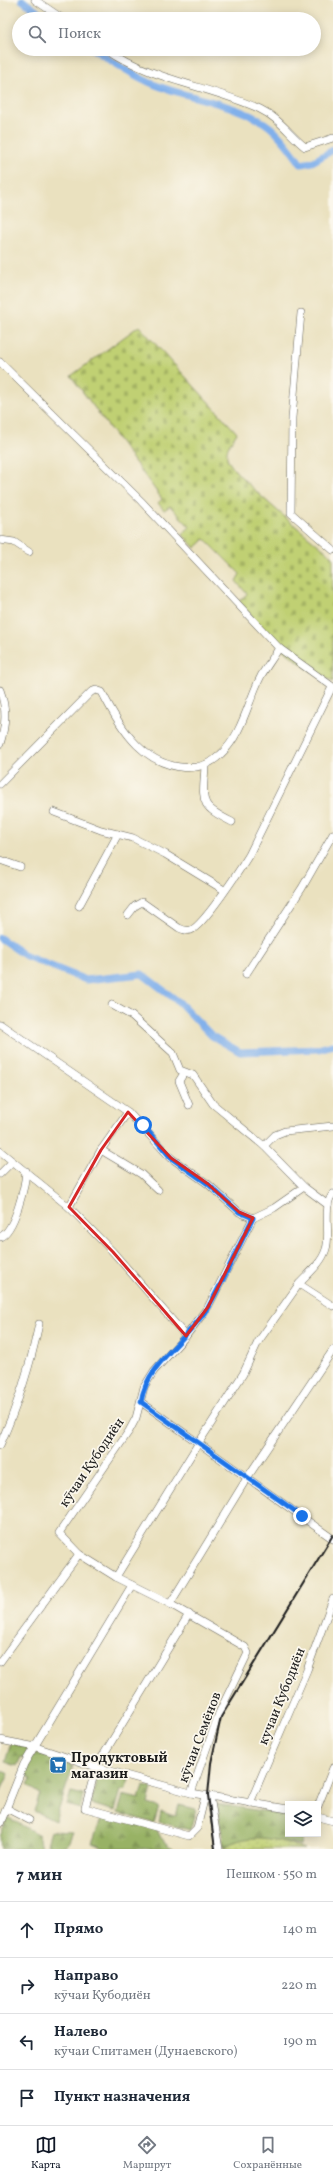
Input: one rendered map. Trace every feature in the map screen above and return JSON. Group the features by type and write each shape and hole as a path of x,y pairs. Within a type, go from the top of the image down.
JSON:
{"street":[{"path":"34,0 52,12"},
{"path":"119,56 140,68 224,95 262,110 283,125 305,147 333,138"},
{"path":"301,313 292,418 291,513 333,550"},
{"path":"0,362 141,501 279,648 333,687 249,855 203,919 189,930 179,928 142,902 135,906 128,915"},
{"path":"0,540 14,542 29,552"},
{"path":"0,784 91,692 96,690 102,692 137,745 153,756 171,765 190,768 205,766 222,754 234,736 261,676 279,648"},
{"path":"0,690 6,714 5,730 0,744"},
{"path":"205,766 203,790 204,803 211,811 232,822"},
{"path":"54,812 102,830 133,838 165,854 224,890"},
{"path":"79,906 118,834"},
{"path":"246,974 302,888 333,834"},
{"path":"0,860 20,867"},
{"path":"112,1006 132,1016 173,1053 180,1070 184,1073 192,1075 220,1112 264,1146 304,1187 328,1206"},
{"path":"0,1024 128,1112 171,1158 208,1184 239,1212 253,1218 274,1208 304,1187"},
{"path":"184,1073 179,1081 189,1104"},
{"path":"69,1207 101,1150 128,1112"},
{"path":"264,1146 275,1135 285,1131 333,1126"},
{"path":"101,1150 141,1174 158,1190"},
{"path":"0,1151 69,1207 113,1252 186,1336"},
{"path":"0,1174 12,1162"},
{"path":"0,1237 8,1231 25,1189 26,1171"},
{"path":"116,1577 243,1374 258,1342 299,1284 320,1260 326,1249 328,1206 333,1194"},
{"name":"кӯчаи Қубодиён","path":"79,1554 59,1533 129,1432 141,1402 144,1387 154,1371 186,1336 208,1307 253,1218"},
{"path":"299,1284 333,1306"},
{"path":"0,1445 17,1406 26,1379 39,1324"},
{"path":"170,1604 247,1478 333,1350"},
{"path":"141,1402 333,1539"},
{"path":"0,1662 79,1554 116,1577 189,1614 96,1767 85,1808 189,1836 197,1828 207,1796"},
{"path":"0,1824 24,1764 36,1747 132,1585"},
{"name":"кучаи Кубодиён","path":"250,1803 306,1670 333,1599"},
{"name":"кӯчаи Семёнов","path":"189,1614 244,1647 248,1656 219,1713 191,1793"},
{"path":"0,1740 36,1747 96,1767 191,1793 285,1809"},
{"path":"320,1801 333,1768"},
{"path":"207,1796 219,1849"},
{"path":"6,1808 29,1820"},
{"path":"321,1818 333,1822"}],"highlighted area":[{"path":"128,1112 171,1158 208,1184 239,1212 253,1218 208,1307 186,1336 113,1252 69,1207 101,1150"}],"green space":[{"path":"139,326 237,433 227,451 227,458 232,467 258,493 333,557 333,682 308,669 281,648 238,602 247,594 236,581 240,574 205,539 195,548 182,534 190,527 170,506 164,510 158,503 162,499 71,376"},
{"path":"11,1743 28,1748 25,1758 21,1757 17,1766 5,1762"},
{"path":"35,1752 73,1766 55,1821 34,1811 40,1794 28,1785 31,1780 23,1771"},
{"path":"0,1770 9,1774 0,1793"},
{"path":"97,1771 129,1780 125,1791 121,1790 115,1811 91,1804 97,1783 94,1782"},
{"path":"143,1786 152,1788 148,1804 159,1807 154,1823 118,1813 123,1795 139,1799"},
{"path":"71,1792 84,1795 80,1809 67,1805"},
{"path":"217,1804 285,1815 285,1837 303,1837 301,1845 271,1839 253,1838 243,1839 224,1847"},
{"path":"179,1805 196,1809 190,1830 159,1822 161,1812 176,1816"},
{"path":"7,1817 39,1835 42,1849 1,1849 0,1837"},
{"path":"102,1817 156,1828 161,1838 174,1849 106,1849 92,1843"},
{"path":"239,1826 305,1849 225,1849"},
{"path":"51,1831 73,1832 67,1846 53,1849 47,1844"}],"waterway":[{"path":"22,0 38,12"},
{"path":"104,56 153,84 229,107 258,119 279,135 301,164 312,162 333,150"},
{"path":"0,938 26,956 86,980 142,974 179,1002 212,1036 240,1052 318,1049 333,1045"}],"railway":[{"path":"215,1849 208,1795 211,1763 221,1717 333,1535"}],"place":[{"name":"Продуктовый магазин","path":"58,1765"}],"route":[{"path":"143,1125 154,1140 171,1158 208,1184 239,1212 253,1218 208,1307 186,1336 176,1344 154,1371 144,1387 141,1402 198,1444 302,1516"}]}
